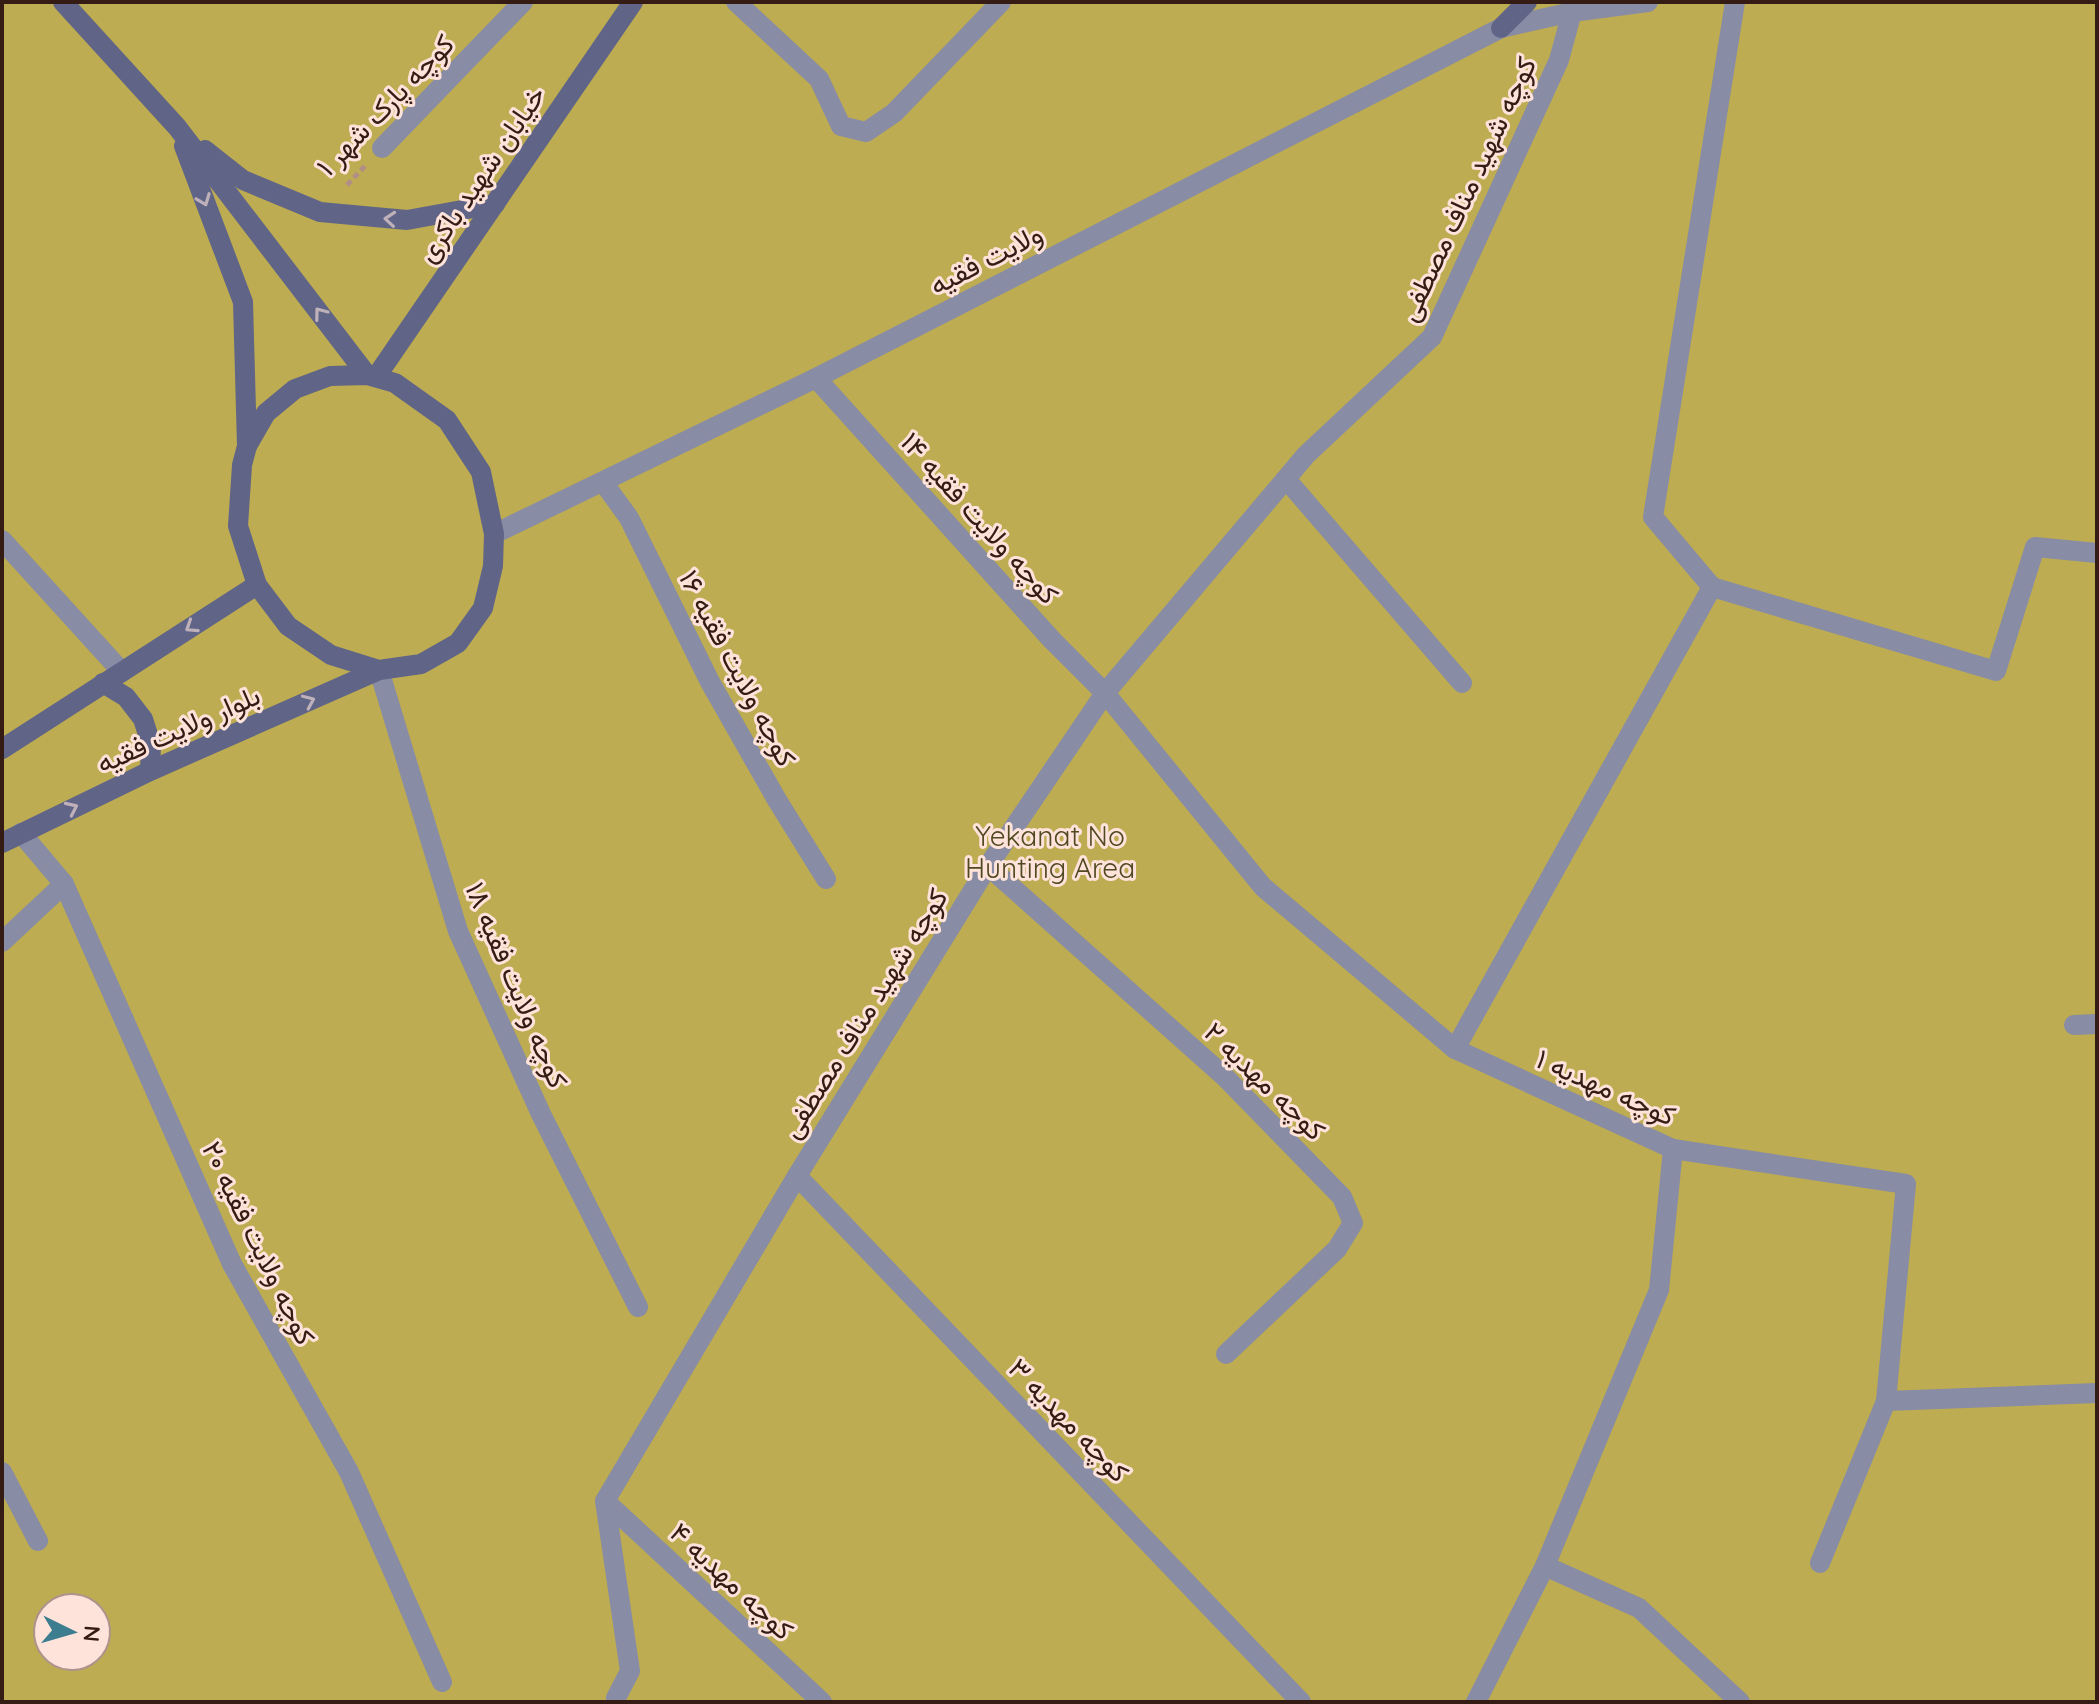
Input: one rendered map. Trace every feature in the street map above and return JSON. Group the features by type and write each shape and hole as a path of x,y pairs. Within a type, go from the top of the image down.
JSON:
{"main road":[{"path":"63,2 177,127 372,376"},
{"name":"خیابان شهید باکری","path":"372,376 495,204 633,2"},
{"path":"1501,28 1527,2"},
{"path":"177,127 243,180 320,212 407,220 495,204"},
{"path":"177,127 243,302 247,446"},
{"path":"330,376 372,376 395,383 447,420 481,472 494,534 493,566 483,608 458,643 421,664 379,670 331,655 288,626 257,585 238,526 242,465 247,446 266,413 295,389 330,376"},
{"path":"2,749 257,585"},
{"name":"بلوار ولایت فقیه","path":"2,843 150,771 379,670"},
{"path":"103,683 126,697 143,719 151,744 150,771"}],"street":[{"name":"کوچه پارک شهر ۱","path":"382,148 523,2"},
{"path":"736,2 819,79 841,126 866,132 894,113 1001,2"},
{"name":"ولایت فقیه","path":"494,534 816,378 1501,28 1572,12 1648,2"},
{"path":"1735,2 1653,517 1712,587 1996,671 2035,547 2097,553"},
{"name":"کوچه شهید مناف مصطفی","path":"605,1501 797,1176 988,866 1105,693 1306,455 1432,337 1559,60 1572,12"},
{"name":"کوچه ولایت فقیه ۱۴","path":"816,378 1052,640 1105,693"},
{"path":"1286,479 1462,683"},
{"name":"کوچه ولایت فقیه ۱۶","path":"603,482 629,518 710,682 826,879"},
{"path":"2,540 122,672"},
{"path":"1455,1049 1712,587"},
{"name":"کوچه ولایت فقیه ۱۸","path":"379,670 458,931 541,1114 638,1307"},
{"name":"کوچه مهدیه ۱","path":"1105,693 1263,887 1455,1049 1673,1149 1906,1184 1886,1401"},
{"name":"کوچه ولایت فقیه ۲۰","path":"21,833 64,884 232,1264 349,1472 442,1682"},
{"name":"کوچه مهدیه ۲","path":"988,866 1225,1077 1342,1197 1353,1223 1337,1249 1226,1354"},
{"path":"2,942 64,884"},
{"path":"2074,1025 2097,1024"},
{"path":"1476,1702 1545,1566 1659,1290 1673,1149"},
{"name":"کوچه مهدیه ۳","path":"797,1176 1301,1702"},
{"path":"1820,1563 1886,1401 2097,1393"},
{"path":"2,1472 38,1541"},
{"path":"605,1501 630,1671 617,1701"},
{"name":"کوچه مهدیه ۴","path":"605,1501 822,1702"},
{"path":"1545,1566 1639,1608 1740,1702"}],"path":[{"name":"کوچه پارک شهر ۱","path":"320,212 382,148"}],"green space":[{"name":"Yekanat No Hunting Area","path":"2,2 2097,2 2097,1702 2,1702"}]}
